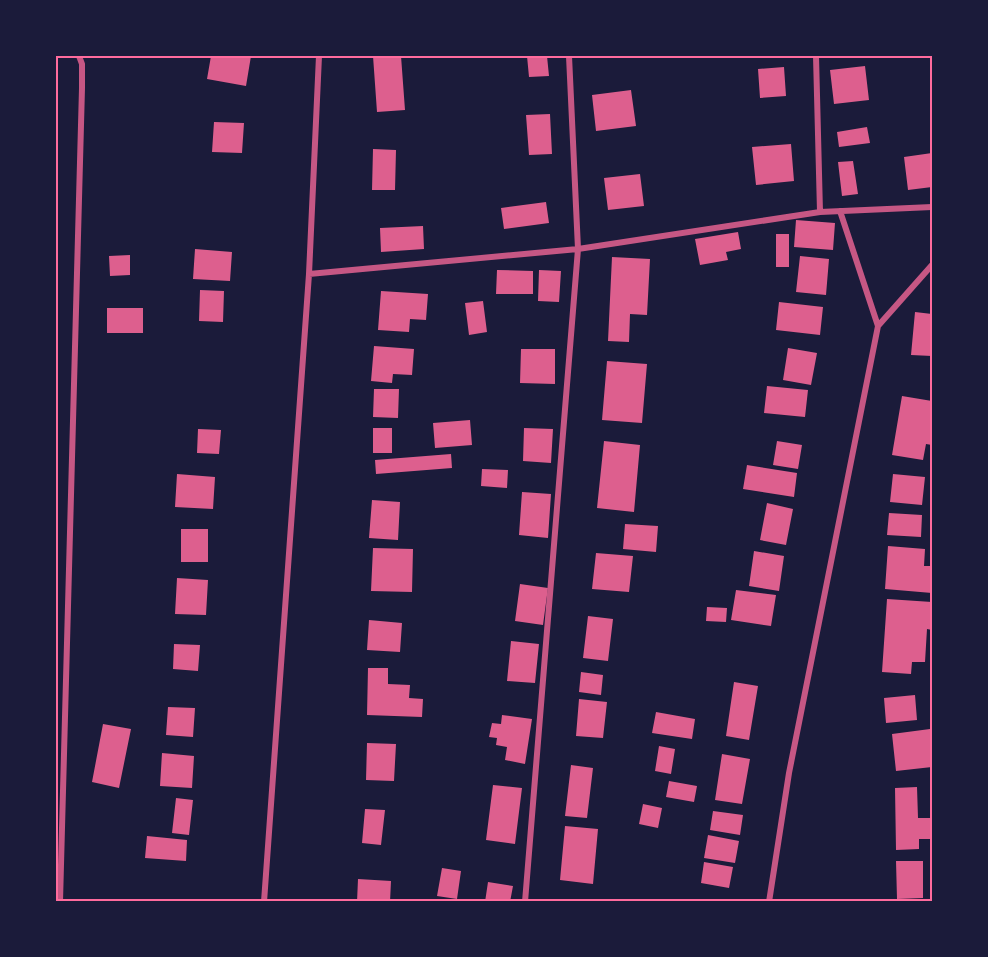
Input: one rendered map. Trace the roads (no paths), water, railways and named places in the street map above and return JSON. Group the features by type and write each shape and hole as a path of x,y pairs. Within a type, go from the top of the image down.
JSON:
{"street":[{"path":"60,902 82,88 82,64 79,56"},
{"path":"264,902 309,274 319,56"},
{"path":"525,902 578,249 569,56"},
{"path":"816,56 820,212"},
{"path":"309,274 578,249 820,212 933,207"},
{"path":"769,902 789,773 878,326 840,211"},
{"path":"878,326 933,265"}]}
